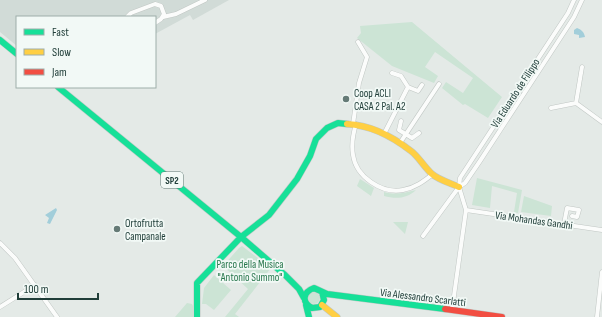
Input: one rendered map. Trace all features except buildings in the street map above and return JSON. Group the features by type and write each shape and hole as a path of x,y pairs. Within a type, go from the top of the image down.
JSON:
{"main road":[{"path":"0,40 16,53"},
{"name":"SP2","path":"59,88 241,237 285,275 299,289 304,298"},
{"path":"197,317 197,283 241,237 269,215 297,179 310,156 316,139 327,128 338,123 355,124 376,129 412,151 433,174 443,181 462,185"},
{"name":"SP2","path":"285,275 311,289"},
{"path":"306,305 314,308 322,304 324,298 322,292 317,289 311,289 306,292 304,298 309,317"},
{"name":"Via Alessandro Scarlatti","path":"322,292 342,296 502,317"},
{"name":"Via Alessandro Scarlatti","path":"322,304 328,299 342,296"},
{"path":"322,304 337,317"},
{"path":"314,308 314,317"}],"street":[{"path":"156,22 163,17 176,14 205,0"},
{"name":"Via Eduardo de Filippo","path":"462,185 460,178 568,13 574,0"},
{"name":"Via Eduardo de Filippo","path":"462,185 480,161 574,17 582,0"},
{"path":"128,16 131,13 158,4 162,8 164,14 163,17"},
{"path":"358,42 367,57 359,83 353,136 353,156 360,171 373,184 384,189 403,190 418,184 433,174"},
{"path":"576,104 582,67"},
{"path":"392,73 401,76 408,87 418,91 422,85"},
{"path":"400,143 439,84"},
{"path":"384,134 408,87"},
{"path":"551,108 576,104 602,122"},
{"path":"401,122 399,130 412,138 419,133"},
{"path":"452,310 466,210 462,185"},
{"path":"423,236 462,185"},
{"path":"564,224 566,208 578,210 577,217 572,216"},
{"name":"Via Mohandas Gandhi","path":"466,210 602,230"},
{"path":"0,243 15,258 56,317"},
{"path":"598,317 602,272"},
{"path":"0,307 35,285"}],"shaded area":[{"path":"0,0 229,0 193,20 190,15 156,33 156,16 16,16 16,45 0,32"}],"green space":[{"path":"412,22 502,97 488,118 465,104 463,105 442,88 446,82 463,93 473,78 435,52 425,67 438,76 434,83 392,66 357,38 361,33 360,26"},
{"path":"477,178 522,190 518,213 514,212 517,193 492,186 490,208 472,205"},
{"path":"360,179 374,188 371,196 357,186"},
{"path":"416,190 401,198 384,196 384,192 400,193"},
{"path":"524,196 552,206 551,216 521,212"},
{"path":"393,222 408,222 405,234"},
{"name":"Parco della Musica \"Antonio Summo\"","path":"242,246 271,268 235,314 239,317 225,317 248,289 223,266"},
{"path":"214,275 231,290 214,310 206,304 202,304 204,288"},
{"path":"312,292 316,292 320,298 316,304 312,304 308,300 308,296"},
{"path":"187,303 192,304 193,306 193,317 175,317"}],"water":[{"path":"577,28 582,31 585,37 579,38 579,35 574,34 574,30"},
{"path":"56,208 57,210 50,224 47,223 49,218 45,215"}],"traffic: fast":[{"path":"0,40 16,53"},
{"path":"59,88 241,237 285,275 299,289 304,298"},
{"path":"197,317 197,283 241,237 269,215 297,179 310,156 316,139 327,128 338,123 347,124"},
{"path":"322,292 324,300 320,307 312,308 308,306 305,297 308,292 314,288 327,294 445,309"},
{"path":"306,305 309,317"}],"traffic: slow":[{"path":"347,124 373,129 389,137 414,153 435,176 459,187"},
{"path":"322,305 337,317"}],"traffic: jam":[{"path":"445,309 502,317"}],"place":[{"name":"Coop ACLI CASA 2 Pal. A2","path":"346,99"},
{"name":"Ortofrutta Campanale","path":"117,229"}]}
